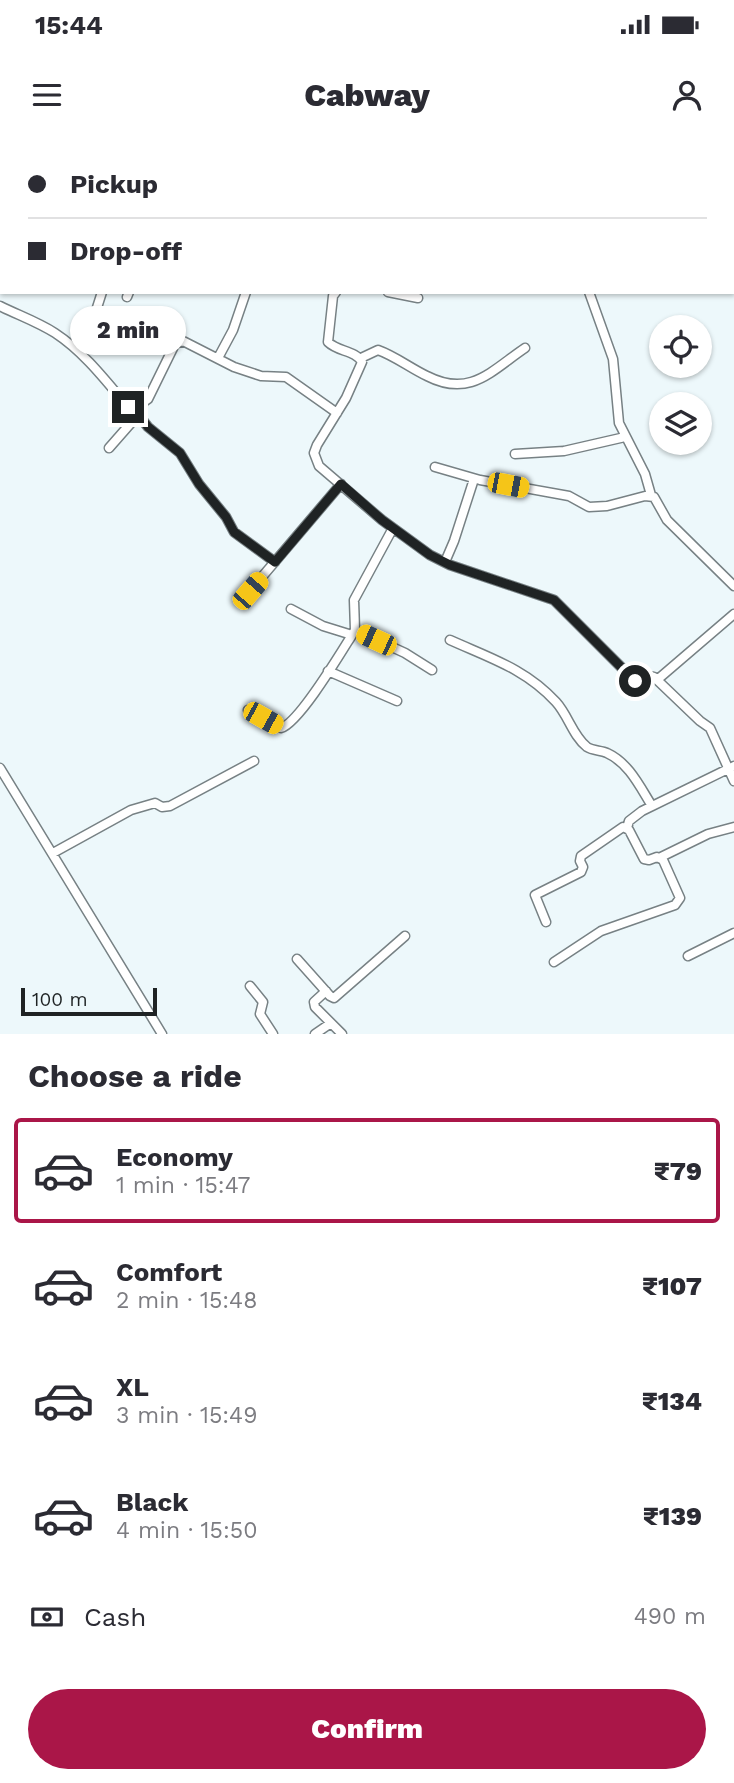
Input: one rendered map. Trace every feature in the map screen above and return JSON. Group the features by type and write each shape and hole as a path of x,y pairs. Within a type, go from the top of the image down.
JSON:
{"street":[{"path":"94,317 101,294"},
{"path":"218,358 233,330 245,294"},
{"path":"334,294 328,342 332,346 361,358 378,350 428,377 450,384 463,385 476,380 525,348"},
{"path":"398,294 418,298"},
{"path":"590,294 613,359 619,423 645,474 651,495 657,500 667,520 734,586"},
{"path":"0,306 44,326 66,340 128,407 180,453 234,532 275,562"},
{"path":"108,448 148,399 175,344 183,341 261,376 286,377 337,413"},
{"path":"361,358 362,366 314,453 319,466 418,548 445,562 554,600 635,681 642,681 650,676 657,680 700,722 710,728 731,768 734,780"},
{"path":"515,454 564,451 625,437"},
{"path":"435,467 474,479 569,496 589,507 607,506 651,495"},
{"path":"445,562 474,479"},
{"path":"250,591 341,484"},
{"path":"248,710 277,726 285,727 353,633 354,600 393,528"},
{"path":"291,609 323,626 353,633 405,653 432,670"},
{"path":"657,680 734,614"},
{"path":"450,640 507,664 529,678 562,709 580,740 588,747 606,752 633,774 652,806"},
{"path":"328,671 397,701"},
{"path":"53,853 138,806 155,803 162,807 170,806 254,761"},
{"path":"0,768 162,1034"},
{"path":"627,828 633,817 652,806 731,768"},
{"path":"627,828 647,860 661,857 708,834 734,827"},
{"path":"547,922 536,895 580,872 583,867 581,856 620,829 627,828"},
{"path":"554,962 601,931 676,905 680,898 661,857"},
{"path":"688,956 734,933"},
{"path":"297,959 330,996 336,997 405,936"},
{"path":"250,986 262,999 260,1014 273,1034"},
{"path":"326,991 314,1004 342,1034"},
{"path":"315,1034 331,1023"}],"route":[{"path":"128,407 134,409 148,427 180,453 234,532 275,562 341,484 382,520 430,555 450,565 554,600 635,681"}]}
